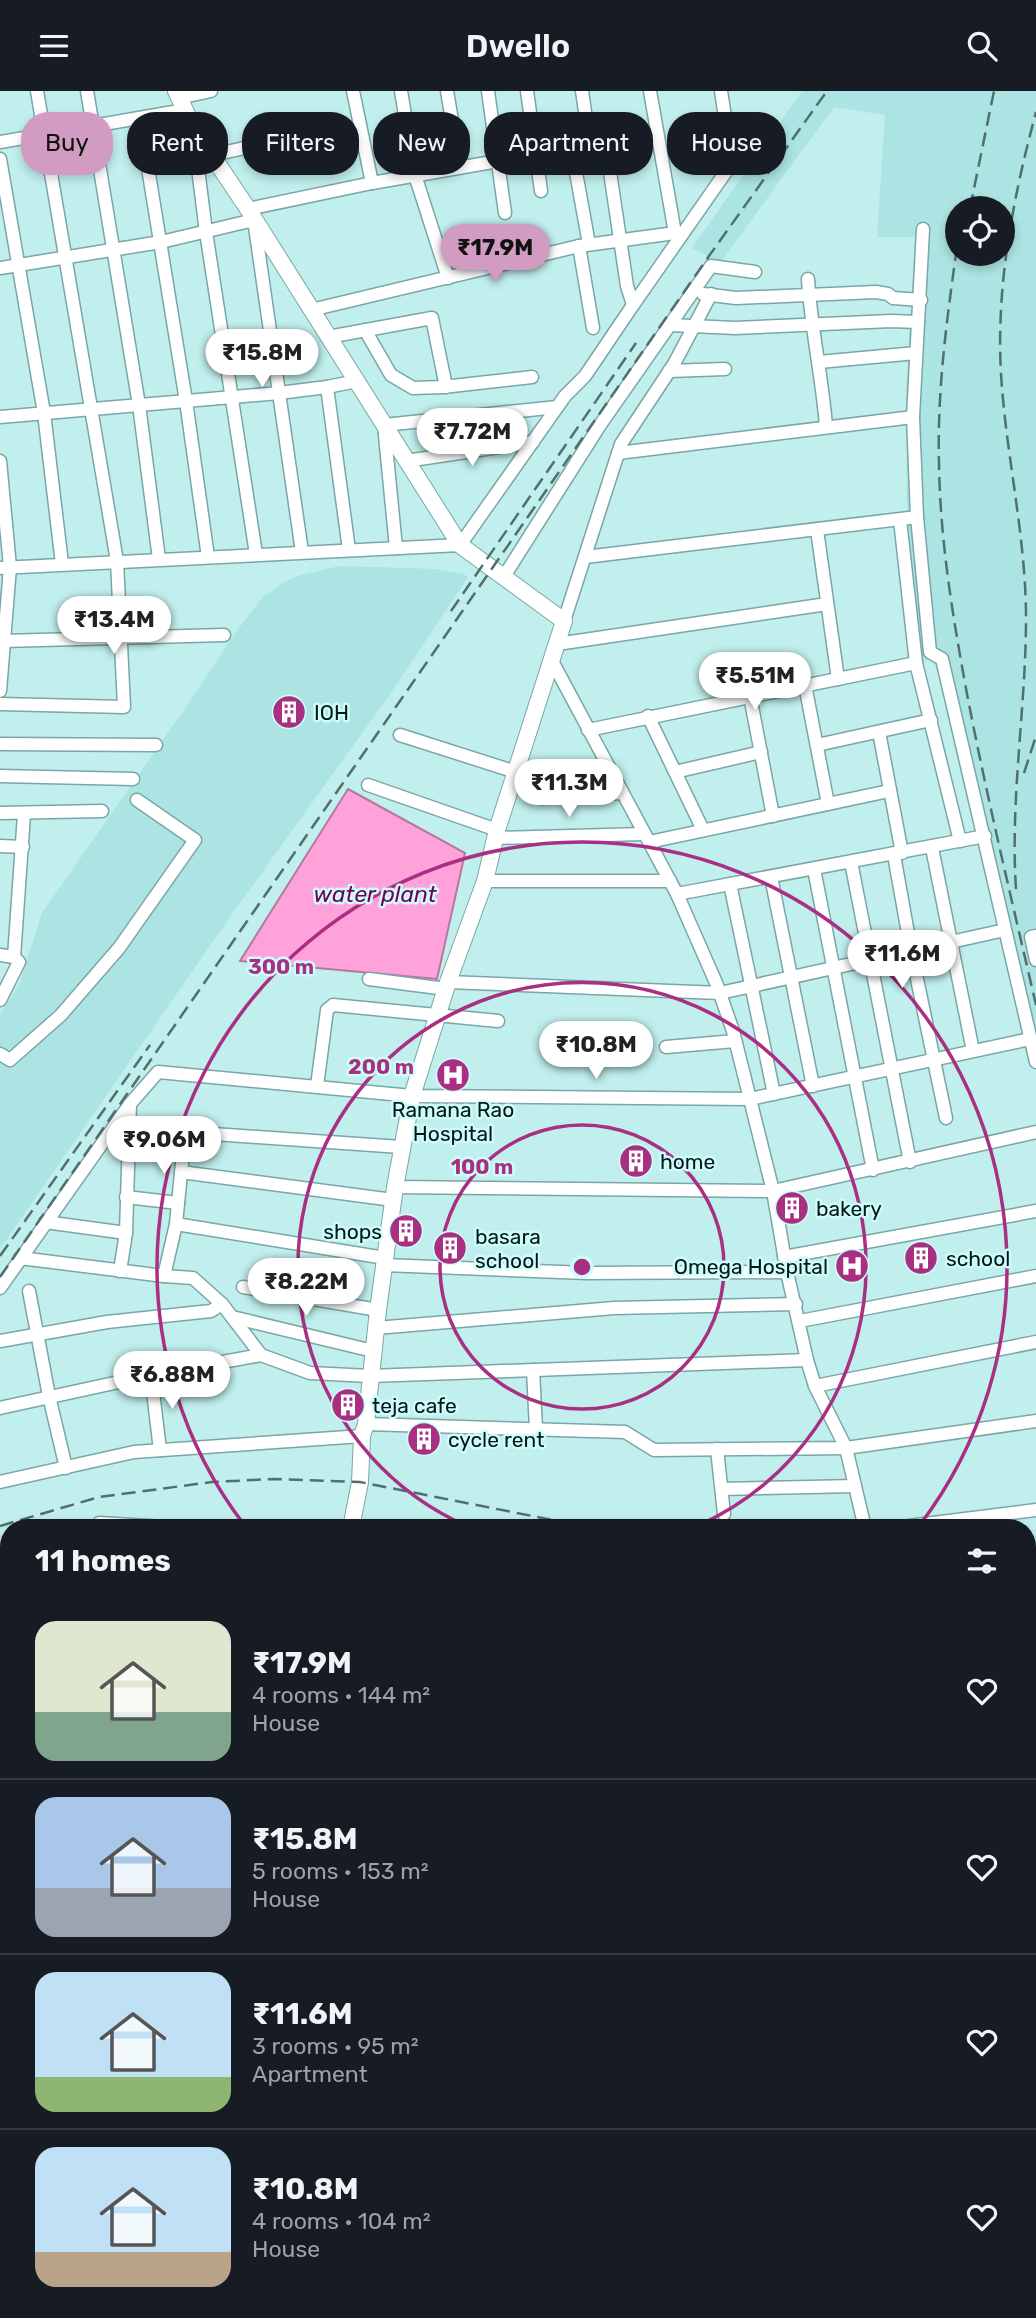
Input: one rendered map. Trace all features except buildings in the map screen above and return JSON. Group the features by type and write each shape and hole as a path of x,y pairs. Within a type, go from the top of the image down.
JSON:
{"main road":[{"path":"226,175 460,545 564,621 496,834 485,881 447,986 412,1096 401,1147 384,1261 360,1482 353,1519"}],"street":[{"path":"37,91 41,112"},
{"path":"87,91 90,112"},
{"path":"154,112 180,99 211,91"},
{"path":"353,91 372,183"},
{"path":"401,91 404,112"},
{"path":"447,91 451,112"},
{"path":"488,91 491,112"},
{"path":"527,91 541,191"},
{"path":"582,91 585,112"},
{"path":"311,310 584,245 675,233 650,91"},
{"path":"5,568 460,545 565,396 585,376 732,163 720,91"},
{"path":"0,142 21,139"},
{"path":"0,159 44,413 62,564"},
{"path":"0,705 124,707 117,561 51,175"},
{"path":"100,175 139,405 159,559"},
{"path":"150,175 208,557"},
{"path":"199,175 256,554"},
{"path":"0,268 206,233 251,214 372,183 415,175 448,278"},
{"path":"500,175 505,213"},
{"path":"576,175 593,328"},
{"path":"611,175 627,286 633,305"},
{"path":"251,214 302,552"},
{"path":"923,229 913,417 916,517 930,652 942,659 1036,1062"},
{"path":"503,577 600,425 711,266 755,272"},
{"path":"808,279 811,324 827,426"},
{"path":"692,293 736,297 876,292 888,294 893,298 921,300"},
{"path":"564,621 621,444 669,371 711,295"},
{"path":"328,337 432,318 446,387"},
{"path":"670,325 735,328 918,322"},
{"path":"365,330 391,375 414,388 532,377"},
{"path":"819,362 916,353"},
{"path":"669,371 726,369"},
{"path":"0,417 279,393 357,381"},
{"path":"327,387 349,550"},
{"path":"396,548 384,425 557,407"},
{"path":"618,453 913,417"},
{"path":"406,461 533,442"},
{"path":"0,461 5,568 0,691"},
{"path":"585,557 916,517"},
{"path":"900,520 916,663 960,841"},
{"path":"817,530 838,679"},
{"path":"557,644 827,604"},
{"path":"3,641 224,635"},
{"path":"552,661 677,894 720,993 773,1191 787,1272 807,1360 815,1386 846,1448 863,1519"},
{"path":"588,730 916,663"},
{"path":"805,685 828,804"},
{"path":"750,696 773,815"},
{"path":"648,716 703,830"},
{"path":"817,745 931,720"},
{"path":"879,732 911,950 946,1118"},
{"path":"400,735 516,772"},
{"path":"0,744 156,745"},
{"path":"675,772 761,752"},
{"path":"0,776 133,779"},
{"path":"368,785 496,834 646,838 703,830 889,791"},
{"path":"541,798 621,793"},
{"path":"0,1053 10,1060 61,1015 119,948 195,840 136,800"},
{"path":"0,813 102,811"},
{"path":"14,957 24,814"},
{"path":"677,894 985,836"},
{"path":"0,846 23,847"},
{"path":"932,848 973,1051"},
{"path":"851,862 910,1162"},
{"path":"814,869 873,1170"},
{"path":"771,877 813,1086"},
{"path":"485,881 670,881"},
{"path":"730,884 774,1094"},
{"path":"369,979 447,986 720,993 1005,929"},
{"path":"1036,936 1031,937 1036,960"},
{"path":"0,955 14,957 19,962 0,1000"},
{"path":"317,1086 327,1010 333,1005 498,1021"},
{"path":"0,1288 130,1104 158,1072 412,1096 750,1099 1030,1039"},
{"path":"666,1047 735,1041"},
{"path":"120,1271 126,1233 130,1104"},
{"path":"164,1276 176,1224 186,1132 401,1147"},
{"path":"181,1172 394,1194 773,1191 1036,1132"},
{"path":"126,1196 178,1203"},
{"path":"785,1257 1036,1211"},
{"path":"45,1222 126,1233"},
{"path":"176,1224 384,1261 587,1273 787,1272"},
{"path":"20,1258 193,1278 222,1304 261,1355"},
{"path":"800,1321 1036,1276"},
{"path":"243,1287 378,1310"},
{"path":"29,1291 66,1468"},
{"path":"0,1341 107,1322 211,1311 222,1304"},
{"path":"376,1328 614,1308 796,1304"},
{"path":"232,1317 373,1351"},
{"path":"815,1386 1036,1342"},
{"path":"0,1408 151,1375 261,1355 310,1373 370,1376 807,1360"},
{"path":"533,1370 536,1429"},
{"path":"151,1375 160,1450"},
{"path":"0,1482 134,1452 364,1430 536,1429 625,1432 653,1450 846,1448 1036,1421"},
{"path":"717,1449 724,1514"},
{"path":"722,1489 855,1486"},
{"path":"964,1519 1036,1510"}],"shaded area":[{"path":"802,91 1036,91 1036,933 1029,935 1036,969 1036,1040 949,657 923,661 907,522 906,391 915,237 877,237 885,115 834,107 786,173 786,114"},
{"path":"743,175 784,175 720,263 692,248"},
{"path":"339,566 436,569 468,577 388,697 225,924 0,1249 0,1014 19,985 42,913 235,633 263,597 282,583 298,576"}],"water":[{"name":"water plant","path":"348,789 465,853 437,979 240,961"}],"railway":[{"path":"0,1277 709,256 827,91"},
{"path":"972,196 994,91"},
{"path":"1016,889 1015,821 1026,618 1023,557 1004,405 1000,341 1008,242 1036,112"},
{"path":"954,266 941,381 939,436 940,492 948,579 975,733 1036,1005"},
{"path":"451,611 636,343"},
{"path":"1024,773 1036,736"},
{"path":"0,1256 150,1045"},
{"path":"24,1519 99,1497 212,1482 273,1479 360,1482 547,1519"}],"place":[{"name":"IOH","path":"289,712"},
{"name":"Ramana Rao Hospital","path":"453,1075"},
{"name":"home","path":"636,1161"},
{"name":"bakery","path":"792,1208"},
{"name":"shops","path":"406,1231"},
{"name":"basara school","path":"450,1248"},
{"name":"school","path":"921,1258"},
{"name":"Omega Hospital","path":"852,1266"},
{"name":"teja cafe","path":"348,1405"},
{"name":"cycle rent","path":"424,1439"}]}
